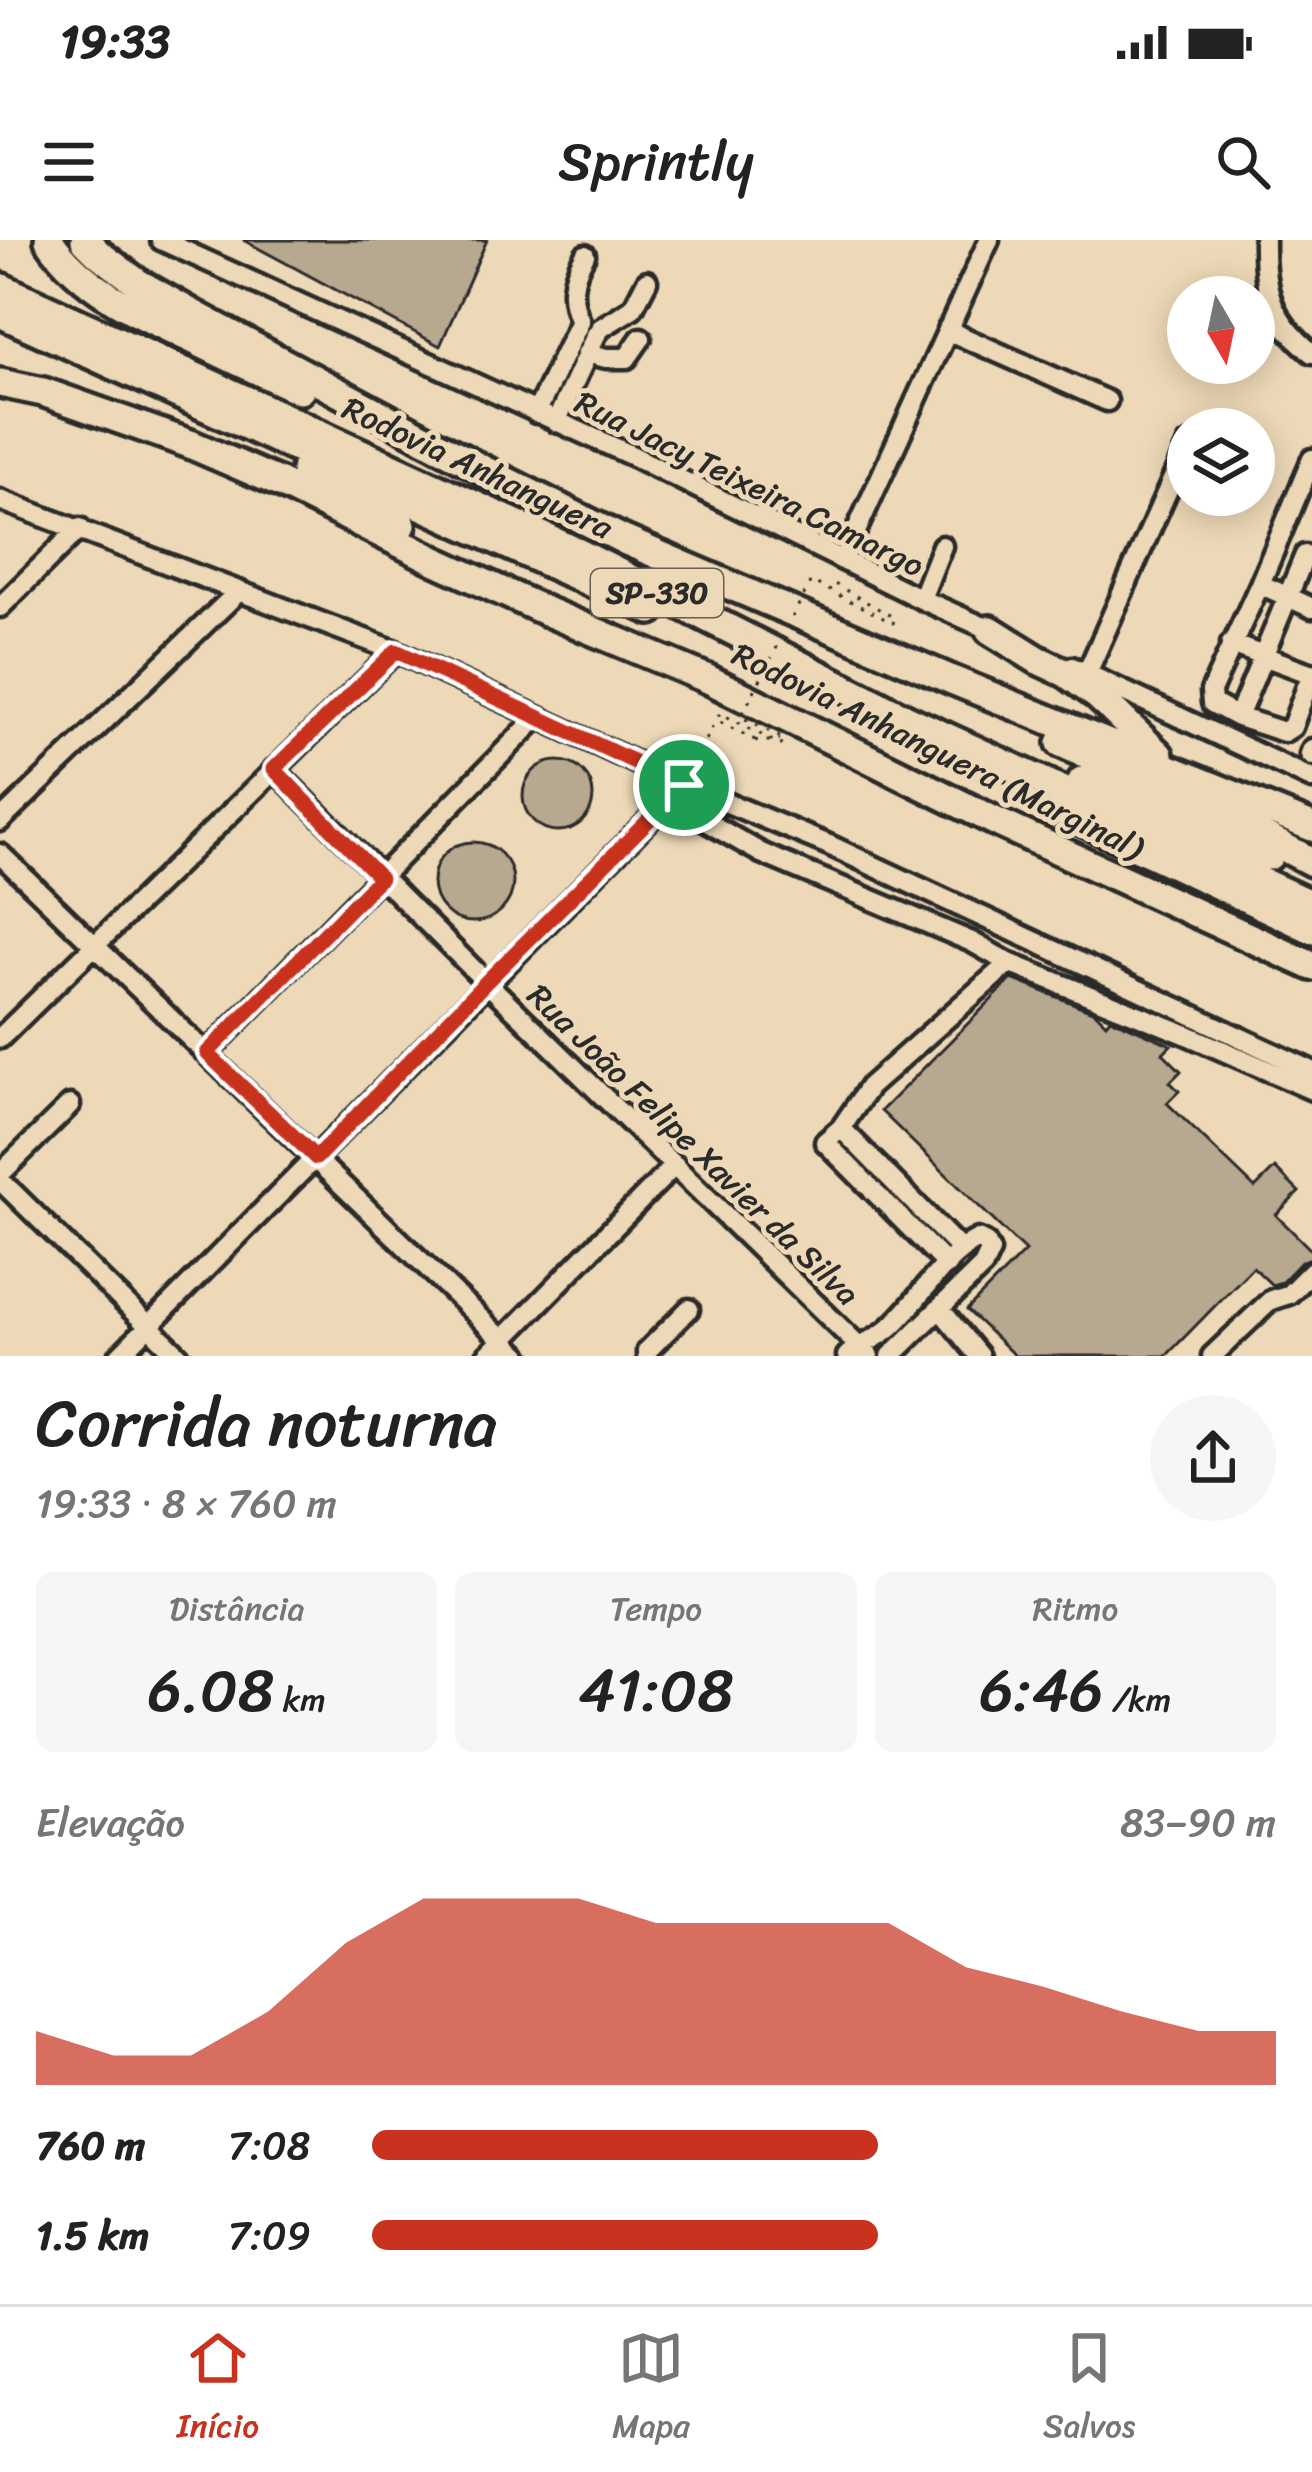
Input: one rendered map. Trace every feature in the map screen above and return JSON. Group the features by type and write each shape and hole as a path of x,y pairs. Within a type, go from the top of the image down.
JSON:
{"highway":[{"path":"49,240 87,282 149,319 480,468"},
{"path":"85,240 138,283 480,468"},
{"name":"Rodovia Anhanguera","path":"0,287 579,554 907,719 1312,904"},
{"name":"Rodovia Anhanguera","path":"0,313 663,615 1165,862 1312,929"},
{"name":"Rodovia Anhanguera (Marginal)","path":"0,383 43,392 190,444 280,483 436,561 646,651 1001,824 1312,966"},
{"path":"155,385 398,523 646,651"},
{"name":"Rodovia Anhanguera (Marginal)","path":"480,468 624,541 1312,826"},
{"path":"716,580 826,644 1095,758 1312,862"},
{"path":"990,630 1098,696 1158,754 1193,777"},
{"path":"907,719 1065,775 1312,873"}],"street":[{"name":"Rua Jacy Teixeira Camargo","path":"161,240 1308,777"},
{"path":"843,560 989,240"},
{"path":"1264,240 1269,301 1282,323 1312,353"},
{"path":"536,413 580,321 573,310 572,282 585,255"},
{"path":"556,422 601,328 632,308 647,281"},
{"path":"947,330 1107,401"},
{"path":"587,353 627,358 641,338"},
{"path":"1285,732 1220,710 1210,698 1312,459"},
{"path":"1087,673 1167,492"},
{"path":"0,500 396,651 679,790 829,845 1312,1071"},
{"path":"0,607 80,529"},
{"path":"921,599 942,546"},
{"path":"1238,717 1305,556"},
{"path":"1260,584 1312,608"},
{"path":"0,821 239,591"},
{"path":"1231,644 1312,674 1276,762"},
{"path":"0,1038 396,651"},
{"path":"207,1053 538,717"},
{"path":"1308,777 1311,753"},
{"name":"Rua João Felipe Xavier da Silva","path":"274,769 858,1353"},
{"path":"679,790 693,814 761,853 1312,1090"},
{"path":"119,1356 679,790"},
{"path":"0,854 519,1356"},
{"path":"946,1265 825,1142 842,1129 869,1088 1009,963"},
{"path":"70,1105 0,1177 179,1356"},
{"path":"842,1129 961,1250"},
{"path":"488,1356 676,1166"},
{"path":"858,1353 887,1330 961,1250 978,1239 986,1243 990,1252 983,1266 892,1356"},
{"path":"1212,1356 1271,1300 1289,1294 1312,1271"},
{"path":"940,1309 979,1356"},
{"path":"647,1356 689,1310"}],"path":[{"path":"679,790 720,713 781,745 784,739 741,717 811,581 893,623 895,618 831,582"},
{"path":"716,720 755,740"}],"building":[{"path":"243,240 487,240 440,346"},
{"path":"558,761 583,771 593,796 583,821 558,831 533,821 523,796 533,771"},
{"path":"473,842 501,854 513,882 501,910 473,922 445,910 433,882 445,854"},
{"path":"1012,979 1095,1012 1106,1023 1110,1018 1171,1045 1163,1053 1181,1071 1170,1082 1179,1091 1167,1103 1255,1188 1275,1168 1299,1192 1276,1215 1312,1251 1312,1258 1272,1285 1253,1267 1166,1356 1015,1356 967,1310 1025,1251 881,1111"}],"route":[{"path":"396,651 684,785 316,1158 207,1053 380,878 274,769 396,651"}]}
